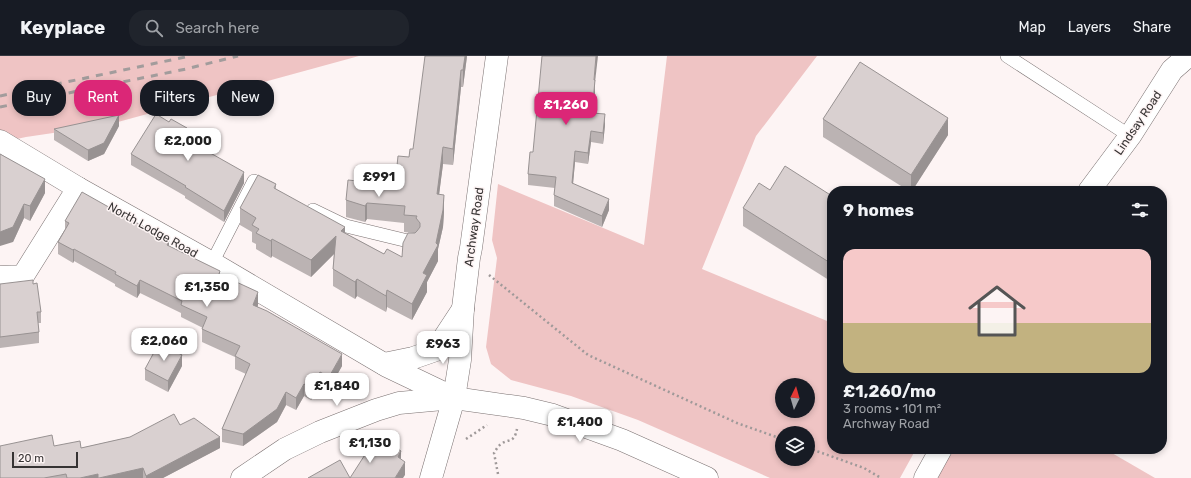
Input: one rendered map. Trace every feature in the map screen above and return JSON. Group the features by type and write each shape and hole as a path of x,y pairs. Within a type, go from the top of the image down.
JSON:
{"street":[{"name":"Archway Road","path":"431,478 454,398 460,360 463,308 469,258 497,56"},
{"name":"Lindsay Road","path":"1093,186 1130,136 1172,70 1188,56"},
{"name":"North Lodge Road","path":"0,141 78,188 212,263 384,364 454,398"},
{"path":"0,277 23,276 78,188"},
{"path":"384,364 414,358 436,350 463,308"},
{"path":"242,478 285,449 320,432 376,410 399,403 454,398 524,408 553,415 622,440 708,478"},
{"path":"925,478 938,454"}],"lane":[{"path":"1007,56 1130,136"},
{"path":"212,263 254,181 282,195"},
{"path":"304,206 346,226 412,242"}],"path":[{"path":"469,258 588,355 737,423 775,437"},
{"path":"463,443 466,438 486,425 491,424"},
{"path":"498,474 494,453 500,444 512,440 516,434 517,428"},
{"path":"815,450 864,468 881,478"}],"shaded area":[{"path":"0,56 359,56 271,80 217,80 217,95 209,97 209,80 140,80 140,116 107,125 26,137 3,142 0,141"},
{"path":"667,56 817,56 756,136 702,269 827,321 827,454 913,454 900,478 770,478 638,420 571,396 511,380 491,364 486,347 497,258 492,240 498,184 644,245"},
{"path":"938,454 1114,454 1155,478 925,478"}],"building":[{"path":"425,56 465,56 463,70 461,70 453,149 443,147 437,194 444,195 443,210 436,243 438,245 423,273 427,275 412,304 387,290 386,296 357,279 355,282 333,269 336,236 311,260 272,239 271,241 256,233 259,229 252,225 256,218 240,208 258,175 276,184 274,188 345,227 341,231 384,254 387,249 402,257 403,243 408,233 415,233 420,227 420,223 416,218 417,216 404,215 405,206 367,203 365,206 346,200 348,180 395,185 398,156 409,157 410,149 413,149"},
{"path":"542,56 596,56 592,113 605,114 603,133 591,131 588,153 575,151 572,183 609,199 602,216 554,195 556,177 528,174 530,152 533,152"},
{"path":"860,62 948,118 911,175 823,119"},
{"path":"118,116 104,143 88,150 54,129"},
{"path":"155,116 159,116 169,122 171,119 187,128 182,137 244,172 224,211 185,187 186,186 131,154"},
{"path":"0,154 45,179 30,206 24,204 13,227 0,232"},
{"path":"785,166 827,193 827,261 743,208 759,183 770,190"},
{"path":"82,192 169,241 167,245 220,271 219,274 258,292 253,305 267,311 342,354 329,377 320,372 311,388 304,384 296,398 286,392 277,409 243,434 222,429 250,364 235,356 240,346 202,329 207,317 181,305 182,301 140,280 137,286 115,274 116,272 58,242 69,223 65,221"},
{"path":"33,280 33,284 37,283 41,312 37,312 39,332 0,337 0,284"},
{"path":"159,343 182,355 168,381 145,369"},
{"path":"174,414 180,425 194,418 220,437 146,476 143,468 99,478 98,474 80,478 67,478 66,474 44,478 0,478 0,446 52,435 54,446 80,441 81,448 130,437"},
{"path":"377,436 401,451 398,457 405,462 395,478 350,478"},
{"path":"340,460 350,478 308,478"}],"railway":[{"path":"0,96 190,56"},
{"path":"0,107 186,69 238,56"}]}
